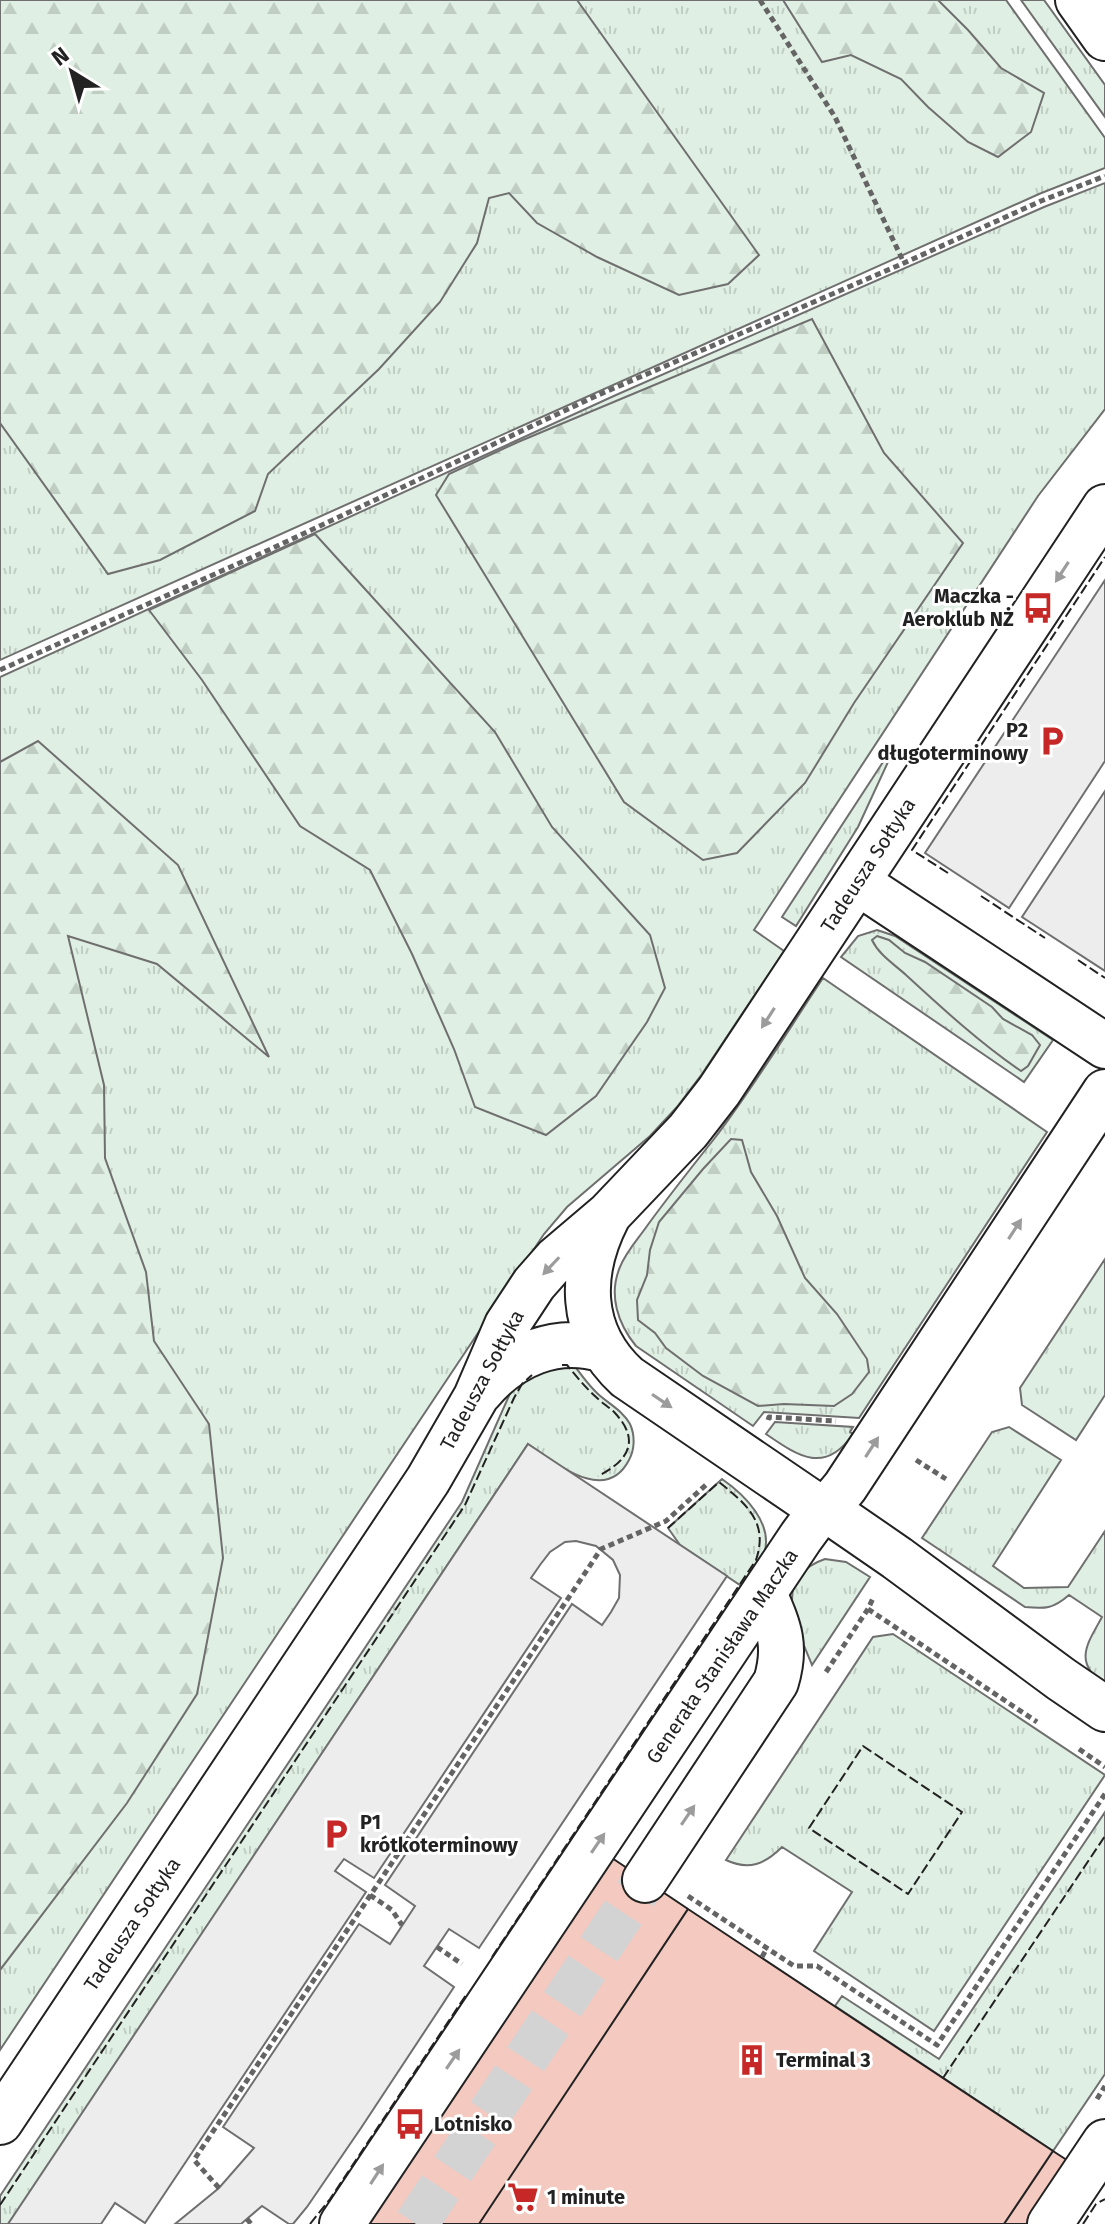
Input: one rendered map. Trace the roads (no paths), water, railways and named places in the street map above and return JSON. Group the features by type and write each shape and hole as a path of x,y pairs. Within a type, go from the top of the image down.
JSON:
{"street":[{"path":"1078,0 1105,38"},
{"name":"Tadeusza Sołtyka","path":"0,2122 428,1480 476,1397 507,1325 534,1284 556,1259 609,1214 688,1131 719,1091 1105,507"},
{"path":"857,882 1105,1046"},
{"name":"Generała Stanisława Maczka","path":"342,2224 764,1593 823,1507 845,1487 1105,1092"},
{"path":"609,1214 596,1238 589,1263 590,1312 595,1332 615,1367 815,1505 823,1507 1105,1709"},
{"path":"476,1397 494,1376 528,1354 570,1344 604,1350"},
{"path":"663,1886 776,1682 782,1661 781,1642 764,1593"},
{"path":"1050,2224 1105,2142"}],"tunnel":[{"path":"416,2224 645,1880"}],"place":[{"name":"Maczka - Aeroklub NŻ","path":"1038,608"},
{"name":"P2 długoterminowy","path":"1052,741"},
{"name":"P1 krótkoterminowy","path":"336,1834"},
{"name":"Terminal 3","path":"752,2060"},
{"name":"Lotnisko","path":"410,2124"},
{"name":"1 minute","path":"523,2197"}]}
